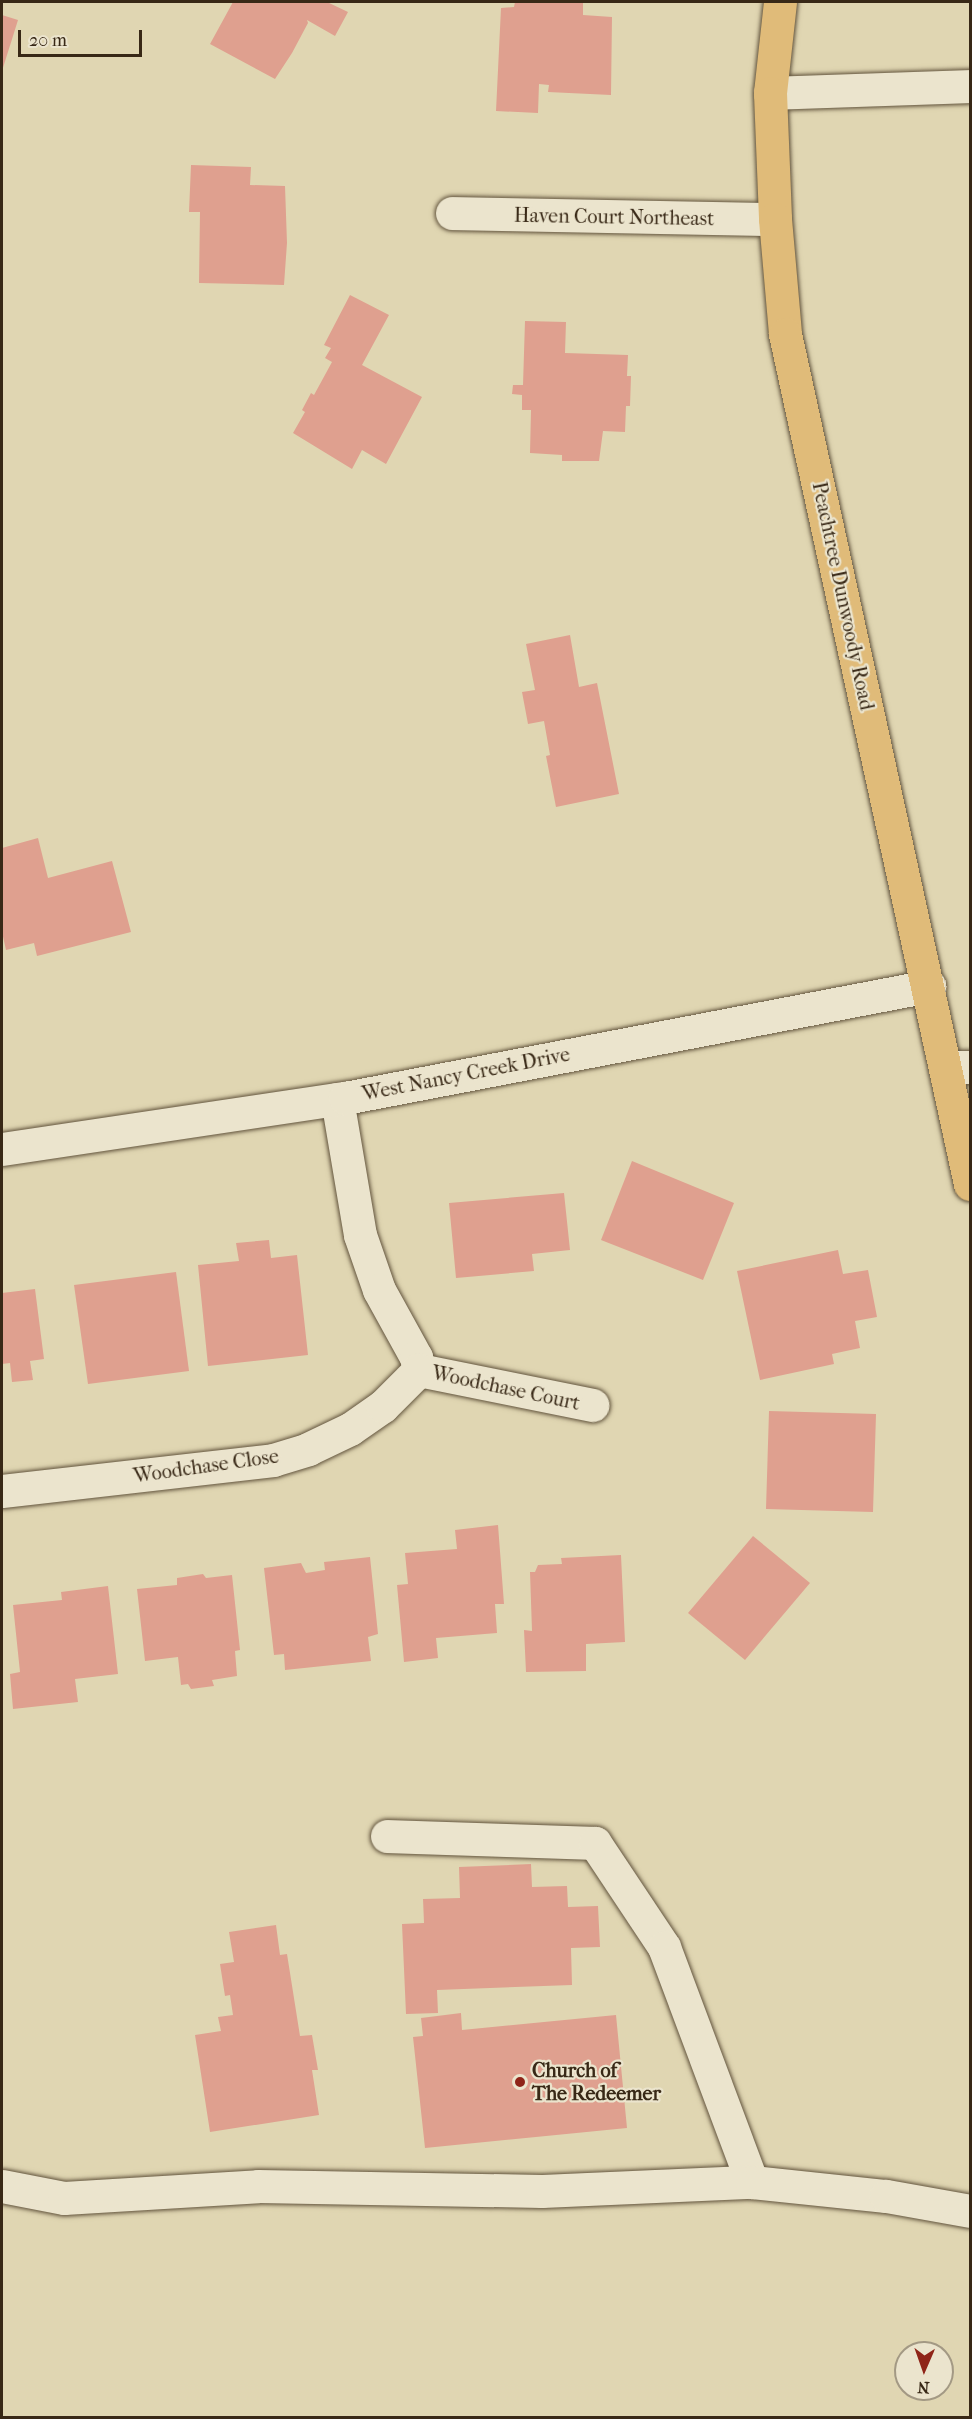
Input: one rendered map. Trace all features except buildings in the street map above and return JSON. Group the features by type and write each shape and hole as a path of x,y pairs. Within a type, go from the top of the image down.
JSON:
{"main road":[{"name":"Peachtree Dunwoody Road","path":"780,2 770,93 776,219 785,333 929,986 958,1067 970,1184"}],"street":[{"path":"770,93 970,86"},
{"name":"Haven Court Northeast","path":"452,213 776,219"},
{"name":"West Nancy Creek Drive","path":"2,1149 337,1099 929,986"},
{"name":"Woodchase Court","path":"337,1099 360,1235 379,1290 416,1357 419,1370 592,1405"},
{"name":"Woodchase Close","path":"2,1491 273,1460 308,1449 350,1429 383,1406 419,1370"},
{"path":"387,1836 595,1843 664,1947 752,2182"},
{"path":"2,2186 64,2198 258,2186 542,2192 752,2182 886,2196 970,2211"}],"place":[{"name":"Church of The Redeemer","path":"520,2082"}]}
